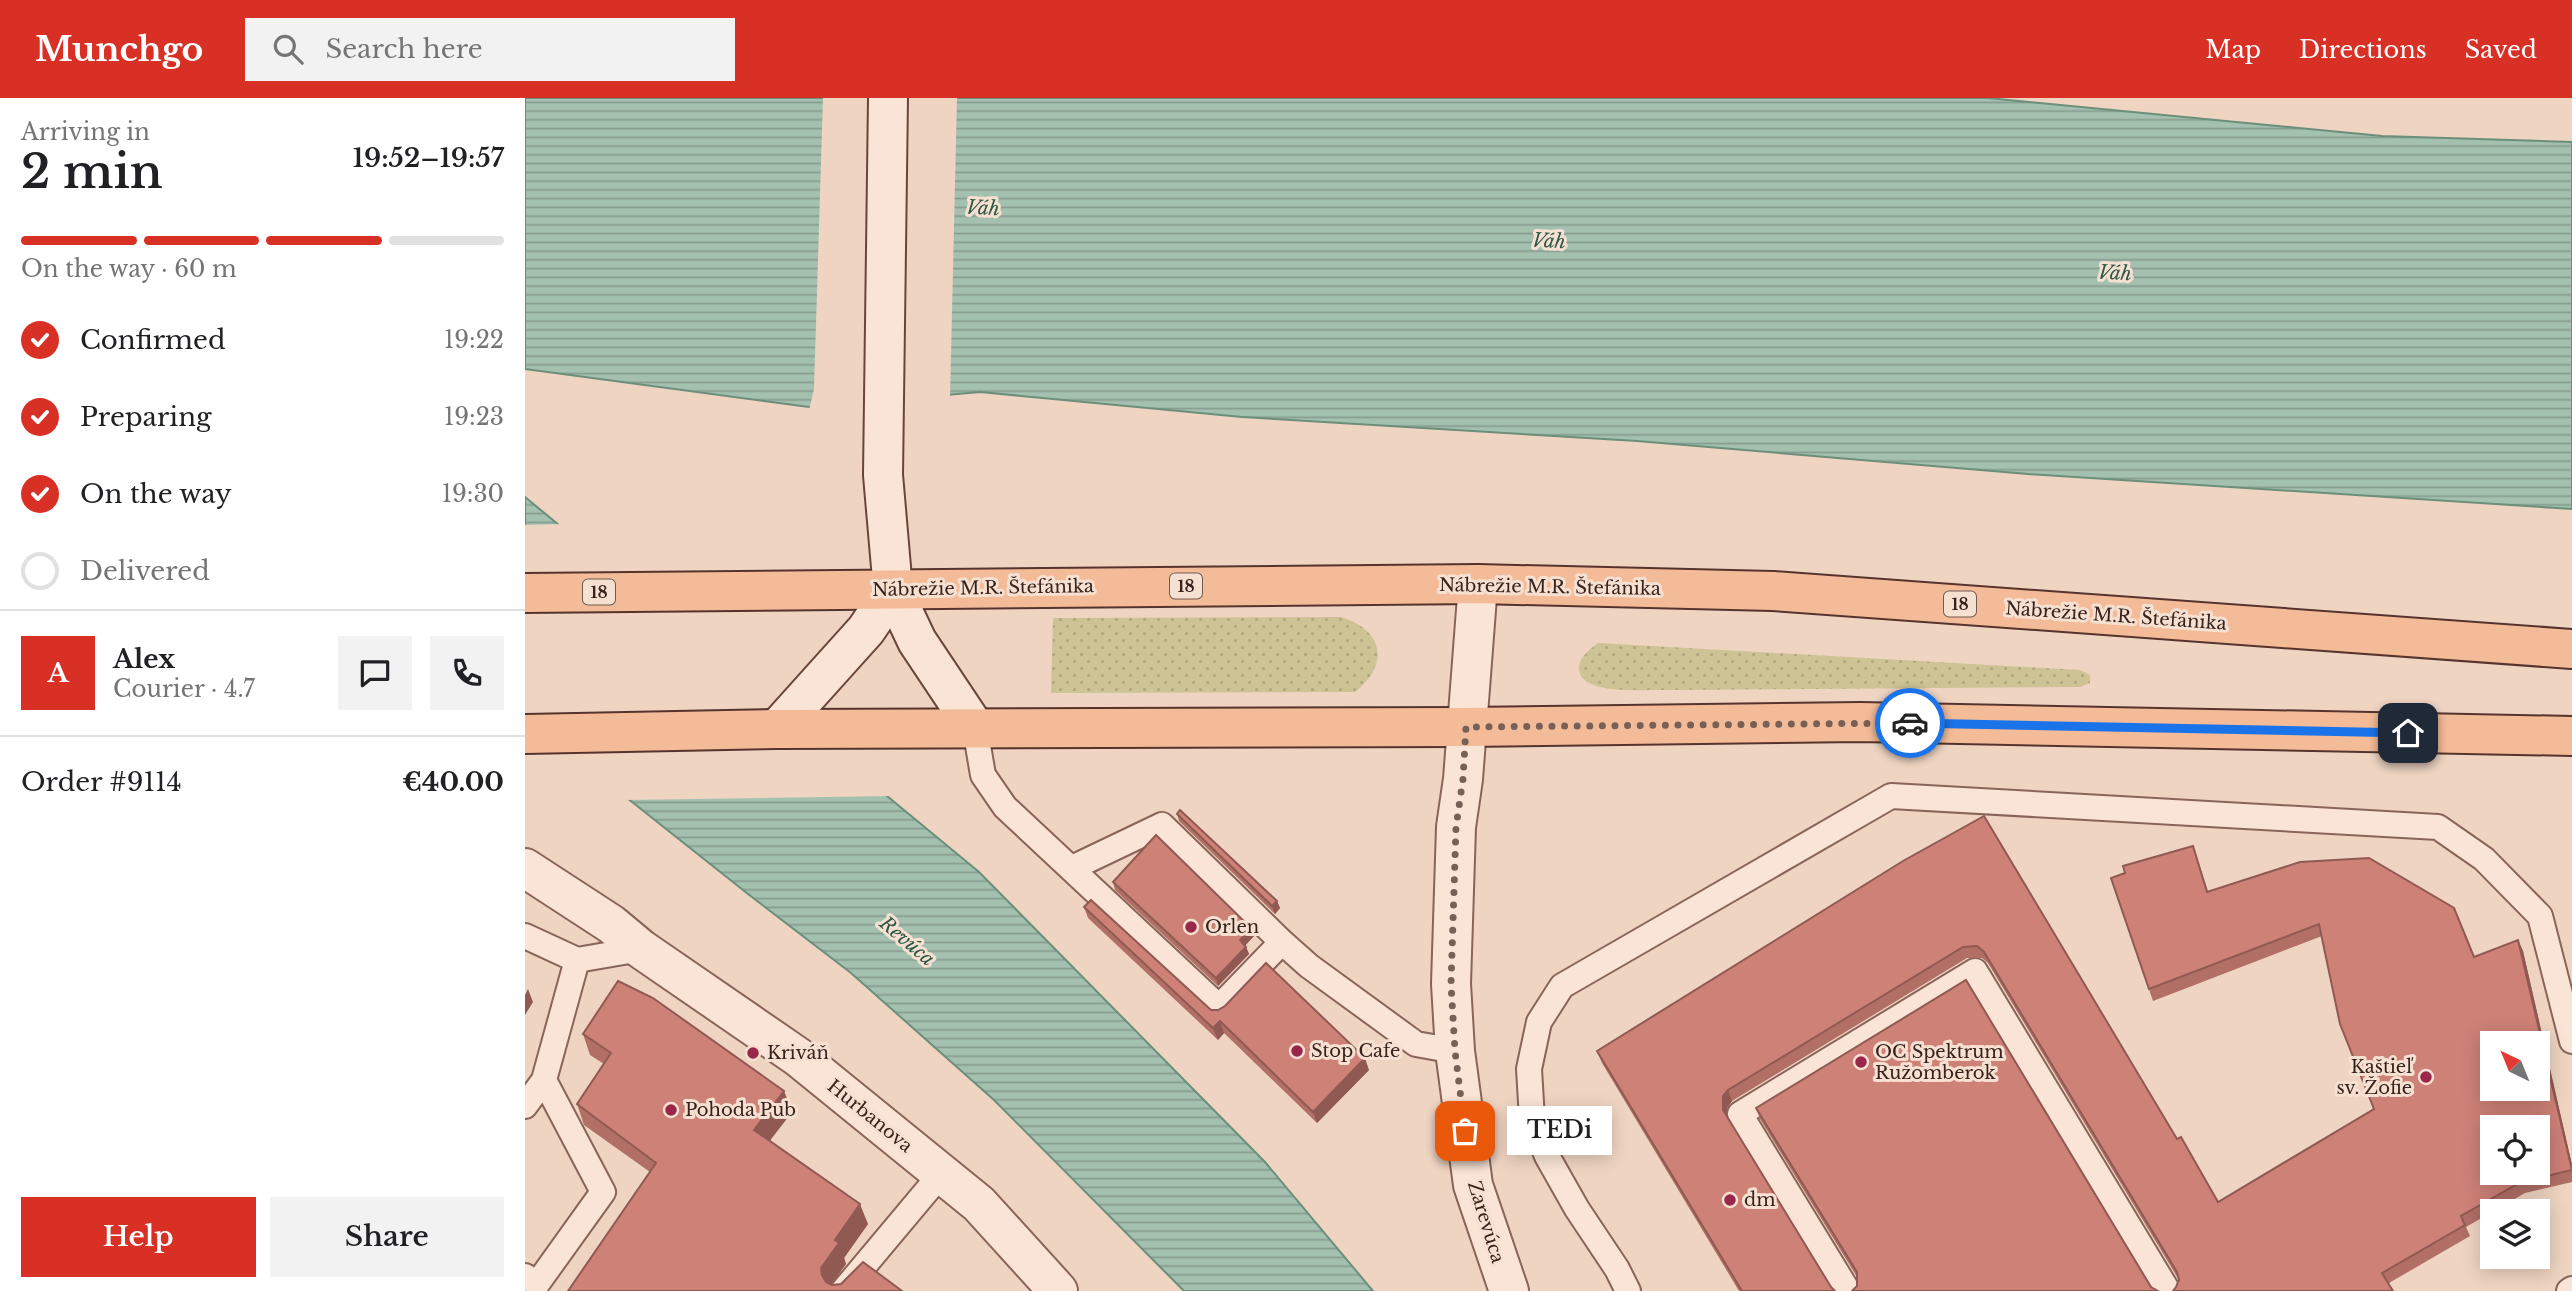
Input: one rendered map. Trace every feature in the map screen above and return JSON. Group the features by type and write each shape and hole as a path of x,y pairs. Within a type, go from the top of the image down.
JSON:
{"main road":[{"name":"Nábrežie M.R. Štefánika","path":"525,593 1478,584 1773,591 2572,649"},
{"path":"525,734 777,729 1466,727 1860,722 2572,736"}],"street":[{"path":"888,98 883,475 893,590 917,641 975,728"},
{"name":"Zarevúca","path":"1478,584 1463,779 1456,827 1451,984 1455,1051 1473,1185 1509,1291"},
{"path":"777,729 866,631 893,590"},
{"name":"Hurbanova","path":"525,869 611,924 641,949 798,1057 979,1204 1058,1291"}],"lane":[{"path":"975,728 983,775 1005,807 1219,1007 1282,942"},
{"path":"1628,1291 1547,1156 1532,1119 1529,1069 1539,1022 1562,986 1891,796 2438,827 2484,859 2540,916 2572,1041"},
{"path":"1072,868 1162,825 1309,966 1416,1044 1455,1051"},
{"path":"525,936 577,960 641,949"},
{"path":"525,1106 544,1080 577,960"},
{"path":"1848,1291 1740,1114 1975,971 2168,1291"},
{"path":"525,1276 537,1284 603,1192 544,1080"},
{"path":"843,1291 941,1174"}],"shaded area":[{"path":"1341,617 1366,630 1374,639 1377,649 1374,671 1355,692 1051,693 1053,618"},
{"path":"1598,643 2080,670 2090,675 2090,683 2080,687 1615,689 1590,684 1582,678 1579,665 1588,651"}],"water":[{"name":"Váh","path":"525,98 1988,98 2382,136 2572,142 2572,509 2028,474 1637,441 1242,417 980,392 809,407 525,369"},
{"name":"Revúca","path":"525,497 979,872 1265,1162 1373,1291 1184,1291 994,1100 851,973 525,717"}],"pier":[{"path":"823,98 957,98 950,398 809,410 814,389"},
{"path":"563,524 892,796 624,800 525,721 525,525"}],"building":[{"path":"1180,810 1277,901 1272,906 1177,814"},
{"path":"1984,816 2177,1139 2181,1137 2218,1202 2374,1109 2340,1024 2319,924 2149,989 2111,878 2125,873 2123,866 2193,846 2207,892 2300,862 2369,858 2454,908 2474,957 2518,940 2539,1031 2480,1031 2480,1101 2550,1101 2550,1076 2572,1170 2550,1175 2550,1115 2480,1115 2480,1185 2516,1185 2491,1199 2480,1199 2480,1205 2461,1216 2465,1225 2382,1273 2393,1291 2173,1291 2179,1280 2177,1272 1984,952 1977,946 1963,947 1728,1090 1723,1096 1723,1110 1835,1291 1742,1291 1597,1051 1903,861"},
{"path":"1156,835 1251,928 1240,940 1246,947 1216,978 1113,882"},
{"name":"Stop Cafe","path":"1091,900 1211,1010 1225,1006 1266,963 1365,1058 1313,1112 1220,1021 1213,1028 1084,907"},
{"path":"1966,980 2151,1287 2158,1291 1852,1291 1857,1286 1857,1272 1756,1108"},
{"path":"618,981 653,998 784,1091 754,1130 860,1204 835,1240 839,1243 821,1268 826,1282 832,1285 841,1284 863,1262 902,1291 568,1291 656,1163 577,1104 611,1053 583,1034"}],"way so far":[{"path":"1465,1131 1455,1051 1451,984 1456,827 1463,779 1466,727 1910,723"}],"place":[{"name":"Orlen","path":"1191,927"},
{"name":"Stop Cafe","path":"1297,1051"},
{"name":"Kriváň","path":"753,1053"},
{"name":"OC Spektrum Ružomberok","path":"1861,1062"},
{"name":"Kaštieľ sv. Žofie","path":"2426,1077"},
{"name":"Pohoda Pub","path":"671,1110"},
{"name":"TEDi","path":"1465,1131"},
{"name":"dm","path":"1730,1200"}],"route":[{"path":"1910,723 2408,733"}]}
